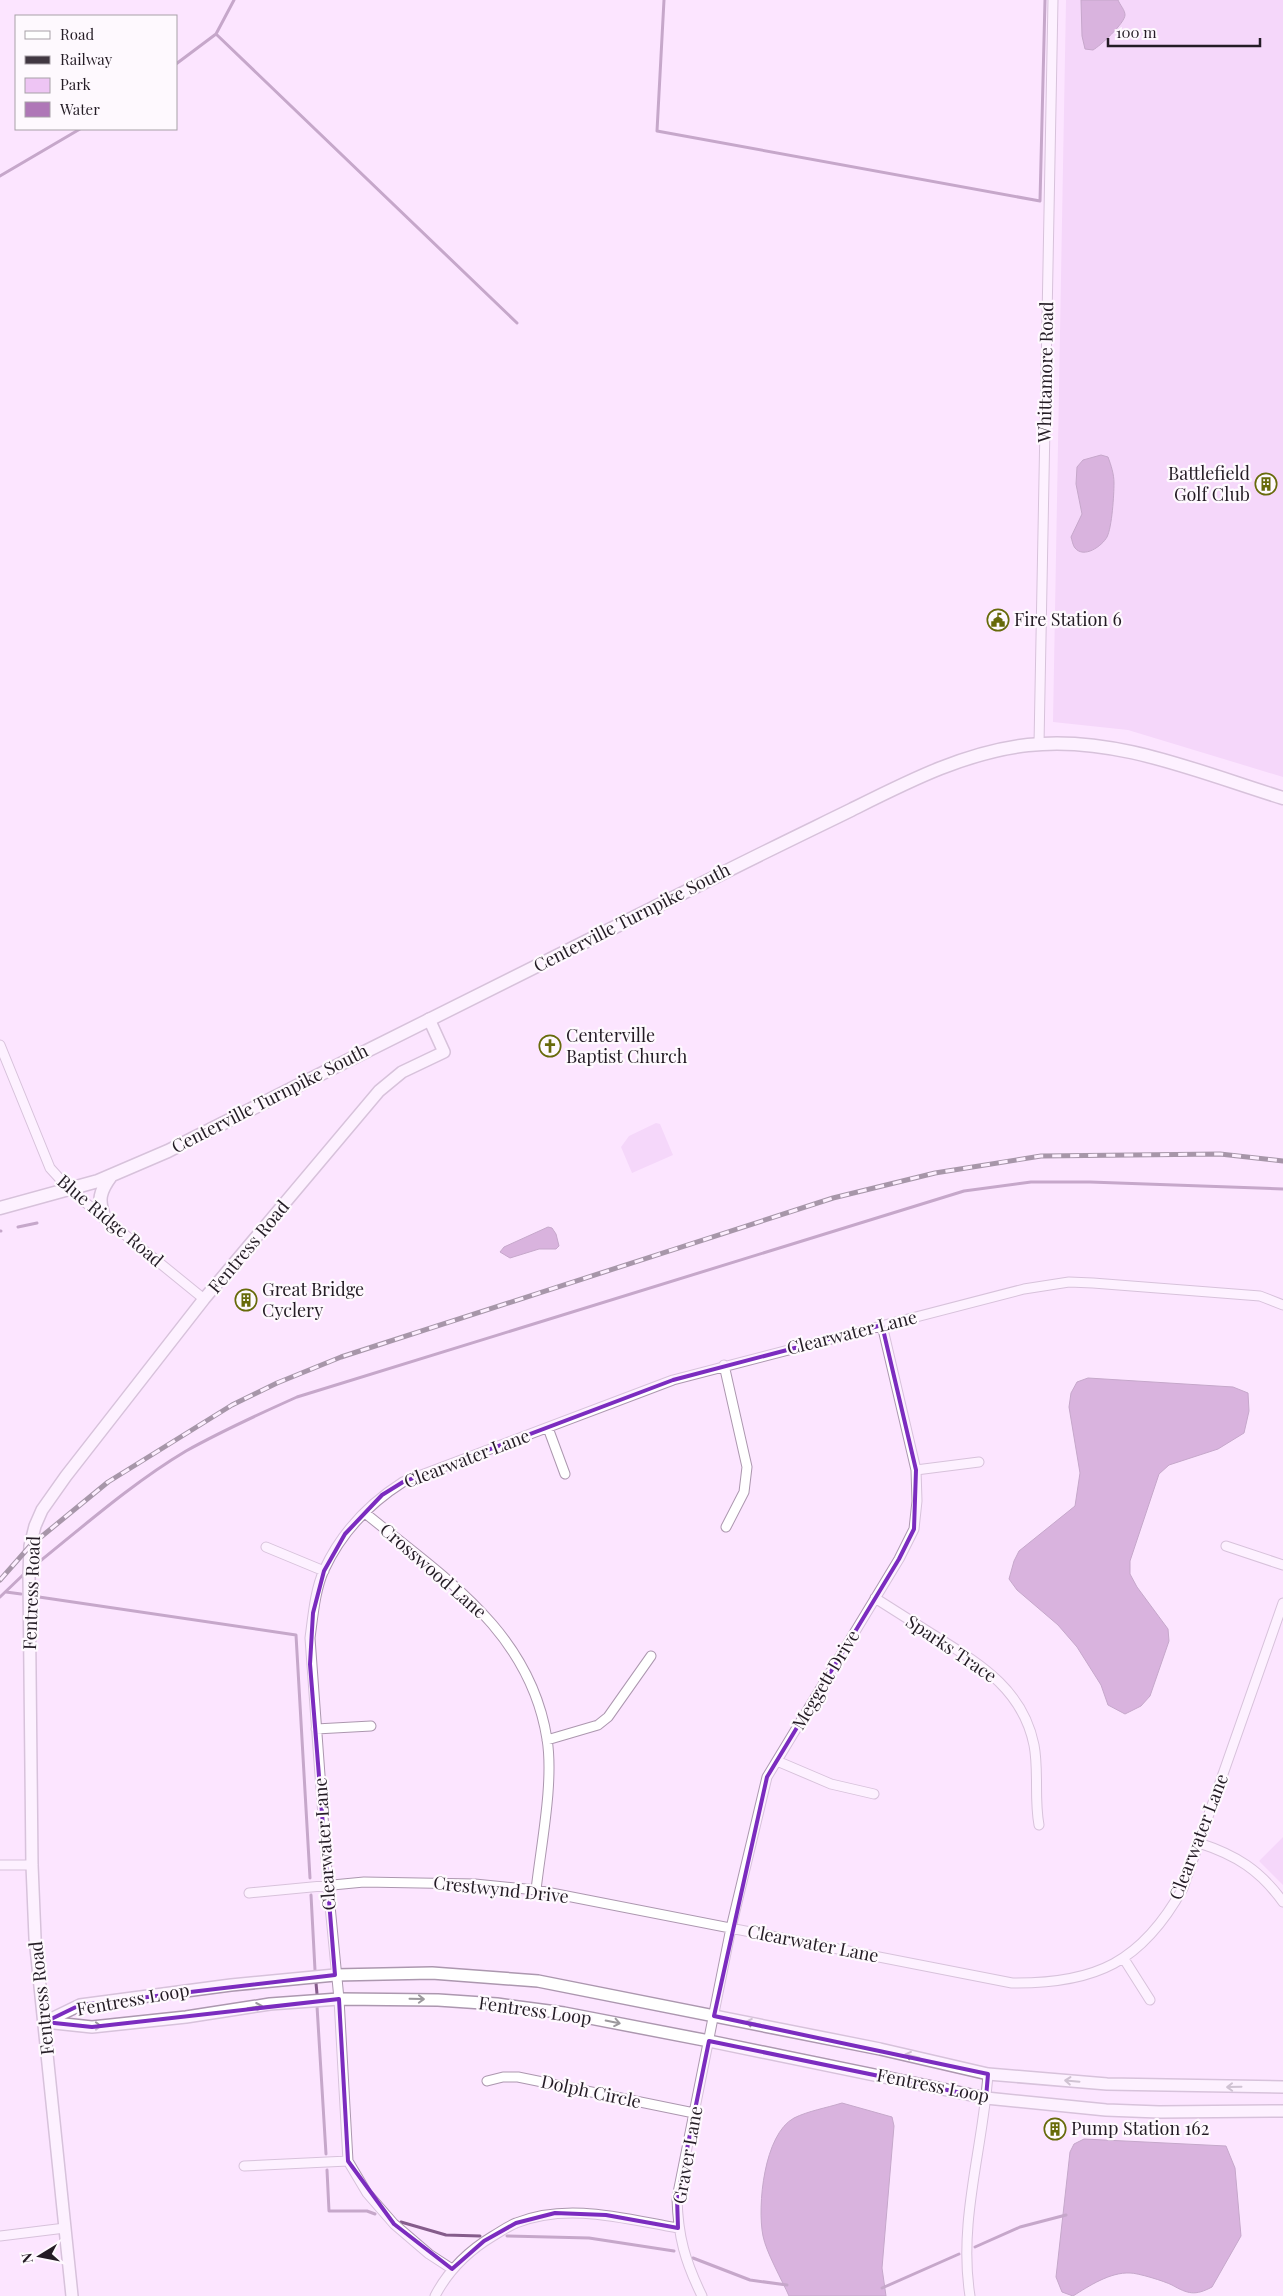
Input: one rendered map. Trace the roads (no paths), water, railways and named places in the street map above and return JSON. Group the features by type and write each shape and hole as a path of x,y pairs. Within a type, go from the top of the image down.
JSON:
{"main road":[{"name":"Centerville Turnpike South","path":"0,1208 70,1190 110,1176 168,1151 429,1019 905,784 970,757 991,751 1039,744 1086,745 1121,750 1283,798"},
{"path":"105,1218 100,1208 100,1194 110,1176"}],"street":[{"name":"Whittamore Road","path":"1039,744 1053,0"},
{"name":"Fentress Road","path":"72,2296 35,1938 32,1866 29,1575 30,1546 35,1526 42,1510 66,1476 204,1299 386,1083 402,1072 444,1052 429,1019"},
{"name":"Blue Ridge Road","path":"0,1045 50,1168 70,1190 204,1299"},
{"name":"Clearwater Lane","path":"452,2269 429,2254 394,2224 368,2193 348,2161 339,1999 335,1975 310,1638 313,1613 324,1571 345,1534 382,1495 403,1482 673,1380 724,1365 1024,1289 1070,1282 1260,1296 1283,1305"},
{"name":"Meggett Drive","path":"709,2041 731,1928 767,1776 875,1598 914,1529 917,1501 916,1470 882,1325"},
{"path":"724,1365 747,1467 744,1492 726,1527"},
{"path":"548,1428 565,1474"},
{"path":"916,1470 979,1462"},
{"name":"Crosswood Lane","path":"365,1513 468,1597 490,1619 521,1662 530,1681 547,1740 549,1776 536,1890"},
{"path":"1226,1546 1283,1565"},
{"path":"266,1547 324,1571"},
{"name":"Sparks Trace","path":"875,1598 971,1658 1005,1686 1027,1723 1033,1744 1036,1765 1035,1806 1039,1825"},
{"name":"Clearwater Lane","path":"731,1928 1012,1983 1040,1984 1067,1980 1096,1972 1124,1959 1148,1938 1172,1908 1183,1888 1283,1603"},
{"path":"547,1740 598,1725 608,1717 651,1656"},
{"path":"316,1730 371,1726"},
{"path":"777,1761 831,1784 874,1794"},
{"path":"1199,1843 1226,1852 1247,1865 1266,1882 1283,1902"},
{"path":"0,1865 32,1866"},
{"name":"Crestwynd Drive","path":"249,1892 364,1882 419,1882 536,1890 731,1928"},
{"path":"1124,1959 1150,2000"},
{"name":"Fentress Loop","path":"45,2022 80,2005 231,1985 335,1975 432,1973 538,1981 880,2049 988,2074 1107,2084 1283,2087"},
{"name":"Fentress Loop","path":"45,2022 92,2027 186,2017 270,2004 339,1999 438,2000 497,2004 564,2013 986,2098 1115,2110 1159,2112 1283,2111"},
{"name":"Graver Lane","path":"702,2296 688,2267 678,2228 677,2198 709,2041"},
{"path":"970,2296 967,2266 967,2224 988,2074"},
{"name":"Dolph Circle","path":"487,2081 518,2076 694,2113"},
{"path":"244,2166 348,2161"},
{"path":"435,2296 452,2269 484,2241 516,2223 555,2213 579,2212 678,2228"},
{"path":"0,2236 65,2228"}],"water":[{"path":"1081,0 1118,0 1125,13 1124,19 1117,29 1093,50 1085,49 1082,36"},
{"path":"1101,455 1108,457 1114,483 1110,526 1107,537 1101,544 1088,552 1083,552 1075,548 1071,537 1082,514 1076,484 1077,467 1083,460"},
{"path":"548,1227 552,1228 556,1234 559,1246 556,1249 539,1249 510,1258 500,1252 504,1247"},
{"path":"1088,1378 1233,1387 1248,1393 1249,1411 1244,1433 1218,1449 1169,1465 1159,1474 1130,1561 1130,1574 1137,1587 1168,1629 1169,1641 1150,1696 1141,1706 1125,1714 1108,1705 1101,1685 1077,1647 1058,1625 1017,1590 1009,1579 1019,1551 1075,1506 1080,1473 1069,1407 1071,1393 1077,1382"},
{"path":"842,2103 892,2117 894,2126 882,2268 886,2296 789,2296 765,2243 761,2223 762,2190 769,2154 784,2126 794,2118 811,2111"},
{"path":"1084,2139 1226,2146 1235,2168 1241,2236 1212,2287 1201,2292 1192,2293 1157,2279 1139,2274 1122,2273 1107,2277 1073,2296 1062,2292 1056,2277 1070,2152 1074,2144"}],"waterway":[{"path":"178,62 216,34 234,0"},
{"path":"664,0 657,131 1040,201 1045,0"},
{"path":"216,34 517,323"},
{"path":"0,176 78,130"},
{"path":"39,1562 111,1504 167,1463 213,1437 297,1397 964,1191 1031,1182 1090,1182 1283,1189"},
{"path":"18,1227 37,1223"},
{"path":"0,1597 25,1573"},
{"path":"6,1592 21,1594"},
{"path":"39,1597 296,1635 310,1878"},
{"path":"311,1895 315,1970"},
{"path":"316,1983 317,1994"},
{"path":"317,2006 326,2154"},
{"path":"327,2170 329,2211 367,2211 375,2214"},
{"path":"975,2247 1020,2227 1066,2215"},
{"path":"401,2222 446,2235 480,2236"},
{"path":"507,2236 589,2238 674,2251"},
{"path":"882,2288 959,2254"},
{"path":"693,2258 750,2280 787,2285"}],"railway":[{"path":"0,1580 30,1546 108,1482 232,1405 277,1383 341,1357 833,1198 935,1173 1041,1156 1220,1154 1283,1161"}],"place":[{"name":"Battlefield Golf Club","path":"1266,484"},
{"name":"Fire Station 6","path":"998,620"},
{"name":"Centerville Baptist Church","path":"550,1046"},
{"name":"Great Bridge Cyclery","path":"246,1300"},
{"name":"Pump Station 162","path":"1055,2129"}]}
